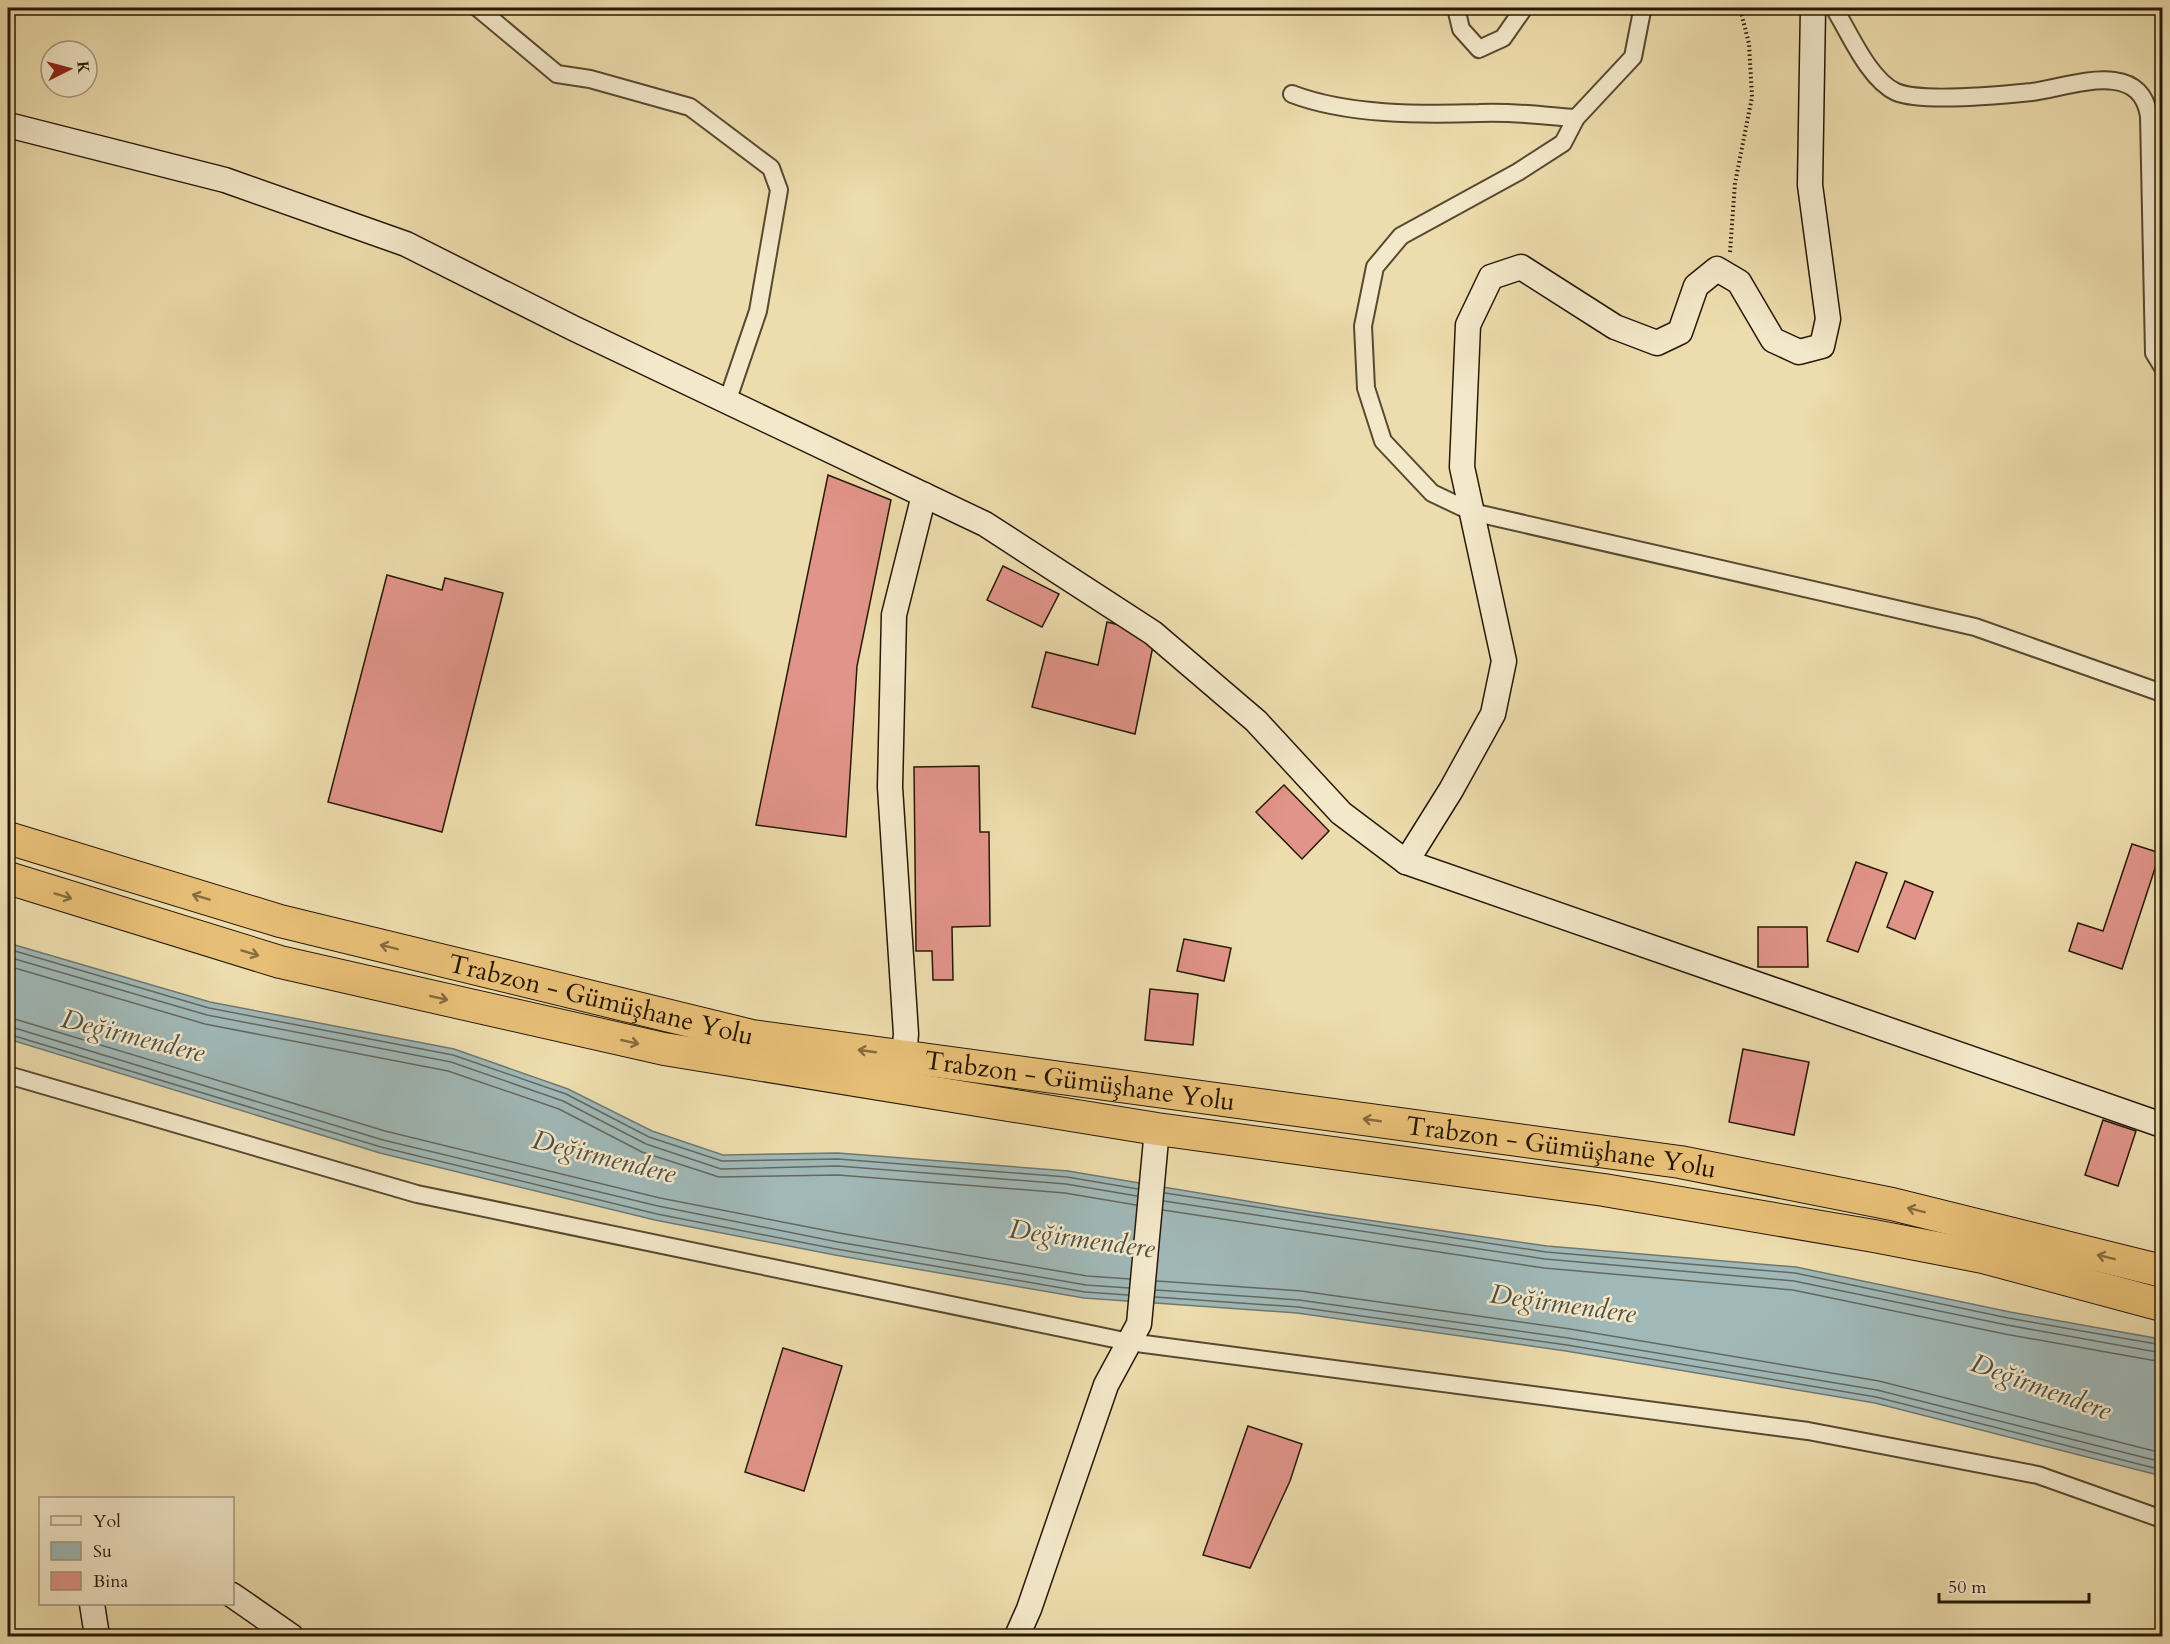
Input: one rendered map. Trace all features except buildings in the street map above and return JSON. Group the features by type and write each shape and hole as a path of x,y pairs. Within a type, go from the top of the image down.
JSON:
{"highway":[{"name":"Trabzon - Gümüşhane Yolu","path":"8,838 280,921 752,1036 1680,1162 1892,1204 2163,1271"},
{"name":"Trabzon - Gümüşhane Yolu","path":"8,878 279,962 664,1049 1156,1143 1605,1190 1983,1257 2163,1305"}],"street":[{"path":"478,8 557,74 590,79 690,108 771,168 779,189 758,311 728,402"},
{"path":"1456,8 1461,29 1479,49 1503,38 1520,17 1524,8"},
{"path":"1640,8 1642,11 1633,57 1576,118 1563,143 1518,172 1401,236 1374,267 1363,326 1366,388 1383,441 1432,493 1472,512 1975,627 2163,693"},
{"path":"1406,862 1451,790 1493,714 1504,661 1462,467 1468,325 1491,277 1521,267 1615,327 1657,342 1680,332 1696,286 1717,269 1739,282 1773,340 1799,352 1822,346 1828,320 1810,185 1814,8"},
{"path":"1834,8 1874,75 1895,91 1919,98 2033,92 2100,79 2133,86 2147,102 2149,116 2154,353 2163,366"},
{"path":"1292,94 1318,104 1345,108 1453,115 1480,112 1576,118"},
{"path":"8,125 225,180 406,244 728,402 986,524 1153,633 1256,721 1341,813 1406,862 2163,1125"},
{"path":"904,1056 906,1034 890,787 894,615 924,495"},
{"path":"8,1075 417,1194 1134,1333 1808,1431 2038,1475 2163,1519"},
{"path":"1017,1636 1029,1609 1106,1386 1134,1333 1156,1143"},
{"path":"234,1596 291,1636"},
{"path":"92,1605 97,1636"}],"path":[{"path":"1739,282 1730,253 1731,223 1735,183 1752,97 1749,44 1740,8"}],"water":[{"name":"Değirmendere","path":"8,943 210,1002 454,1049 568,1089 652,1131 723,1155 838,1153 1068,1171 1312,1212 1547,1246 1796,1267 2010,1312 2160,1339 2162,1476 1875,1403 1566,1351 1297,1313 1084,1298 835,1255 655,1220 380,1153 8,1039"}]}
